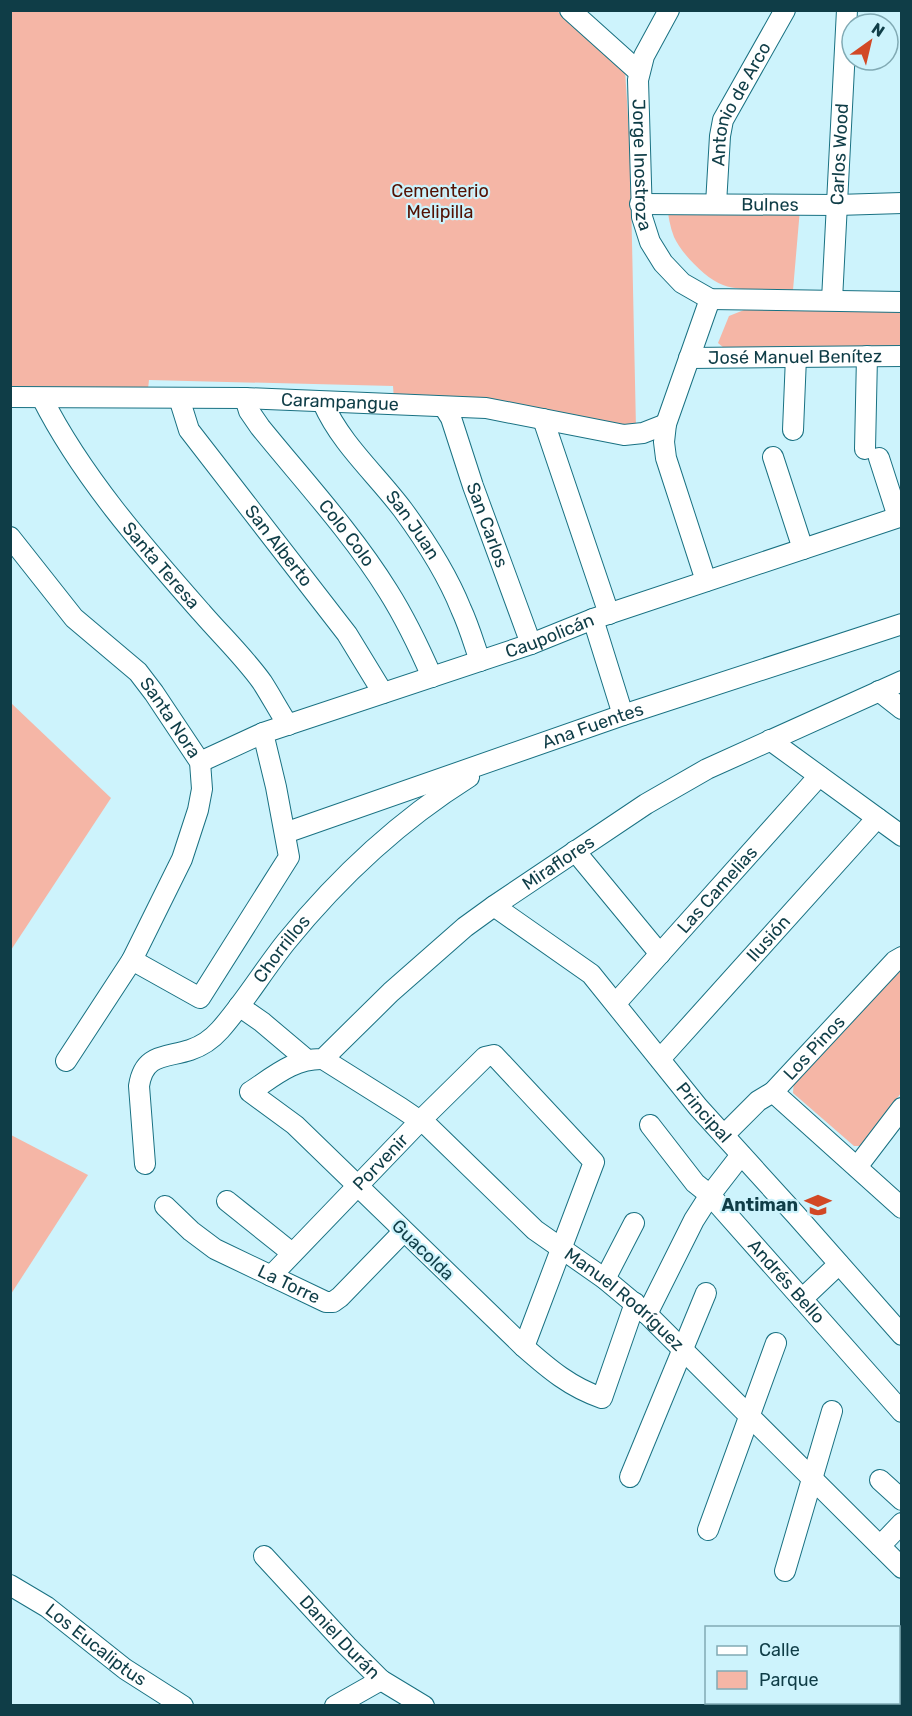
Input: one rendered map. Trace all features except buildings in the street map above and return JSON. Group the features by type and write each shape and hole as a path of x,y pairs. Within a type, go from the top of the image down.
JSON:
{"street":[{"name":"Jorge Inostroza","path":"669,10 644,56 639,72 640,204 643,223 650,242 663,263 682,283 710,299"},
{"name":"Antonio de Arco","path":"716,204 723,120 785,10"},
{"name":"Carlos Wood","path":"832,300 847,10"},
{"path":"572,11 639,72"},
{"name":"Bulnes","path":"640,204 837,206 902,203"},
{"path":"706,581 666,458 664,442 666,424 710,299 902,302"},
{"path":"867,356 872,454 900,517"},
{"name":"José Manuel Benítez","path":"689,358 902,356"},
{"path":"793,430 796,357"},
{"name":"Carampangue","path":"10,397 245,398 486,408 624,435 643,433 666,424"},
{"name":"Santa Teresa","path":"42,398 58,429 106,499 203,614 234,646 261,682 288,725"},
{"name":"San Alberto","path":"179,398 189,430 346,634 383,693"},
{"name":"Colo Colo","path":"245,398 249,411 260,427 388,590 418,645 432,677"},
{"name":"San Juan","path":"323,403 342,436 402,509 430,550 461,608 480,661"},
{"name":"San Carlos","path":"444,407 451,418 472,486 531,644"},
{"path":"543,419 601,616 622,715"},
{"path":"773,457 803,549"},
{"name":"Caupolicán","path":"200,762 263,733 531,644 601,616 900,517"},
{"name":"Santa Nora","path":"10,537 74,618 138,672 200,762 202,789 191,835 182,859 132,960 66,1061"},
{"name":"Ana Fuentes","path":"285,833 494,762 622,715 902,624"},
{"name":"Miraflores","path":"250,1092 291,1065 315,1059 431,956 494,906 676,786 707,769 902,681"},
{"path":"879,691 902,709"},
{"path":"132,960 200,998 289,857 263,733"},
{"path":"770,740 902,836"},
{"name":"Chorrillos","path":"145,1164 139,1091 144,1069 159,1057 190,1050 204,1044 220,1030 293,934 364,859 416,813 454,786 494,762"},
{"name":"Las Camelias","path":"616,1003 819,776"},
{"name":"Ilusión","path":"660,1059 877,818"},
{"path":"575,852 660,954"},
{"name":"Principal","path":"494,906 591,974 698,1107 902,1335"},
{"name":"Los Pinos","path":"724,1135 758,1101 773,1092 895,961 902,957"},
{"name":"Manuel Rodríguez","path":"239,1006 315,1059 420,1120 438,1135 527,1223 641,1308 902,1568"},
{"name":"Porvenir","path":"271,1276 420,1120 485,1057 494,1054 594,1162 561,1248"},
{"name":"Guacolda","path":"250,1092 295,1125 524,1347 558,1377 585,1392 602,1398 641,1308"},
{"path":"773,1092 902,1208"},
{"path":"857,1167 902,1108"},
{"name":"Andrés Bello","path":"650,1125 695,1183 710,1195 902,1412"},
{"path":"641,1308 710,1195 741,1155"},
{"path":"227,1201 292,1253"},
{"name":"La Torre","path":"165,1206 207,1244 326,1302 333,1302 340,1297 403,1232"},
{"path":"604,1279 634,1223"},
{"path":"524,1347 561,1248"},
{"path":"802,1299 839,1264"},
{"path":"630,1477 706,1293"},
{"path":"708,1530 776,1343"},
{"path":"785,1570 832,1411"},
{"path":"880,1480 902,1500"},
{"path":"880,1546 902,1523"},
{"name":"Daniel Durán","path":"264,1556 381,1680 424,1706"},
{"name":"Los Eucaliptus","path":"10,1584 47,1607 125,1669 183,1706"},
{"path":"335,1706 381,1680"}],"green space":[{"name":"Cementerio Melipilla","path":"11,11 557,11 625,70 630,149 636,428 394,400 393,386 149,380 148,389 11,389"},
{"path":"667,205 800,209 793,290 739,289 716,282 695,265 677,243 671,229"},
{"path":"765,308 901,309 901,351 733,350 724,348 718,343 729,316 744,310"},
{"path":"11,703 111,798 11,950"},
{"path":"901,967 901,1093 862,1146 854,1146 793,1093 794,1079"},
{"path":"11,1135 88,1175 11,1294"}],"place":[{"name":"Antiman","path":"818,1205"}]}
